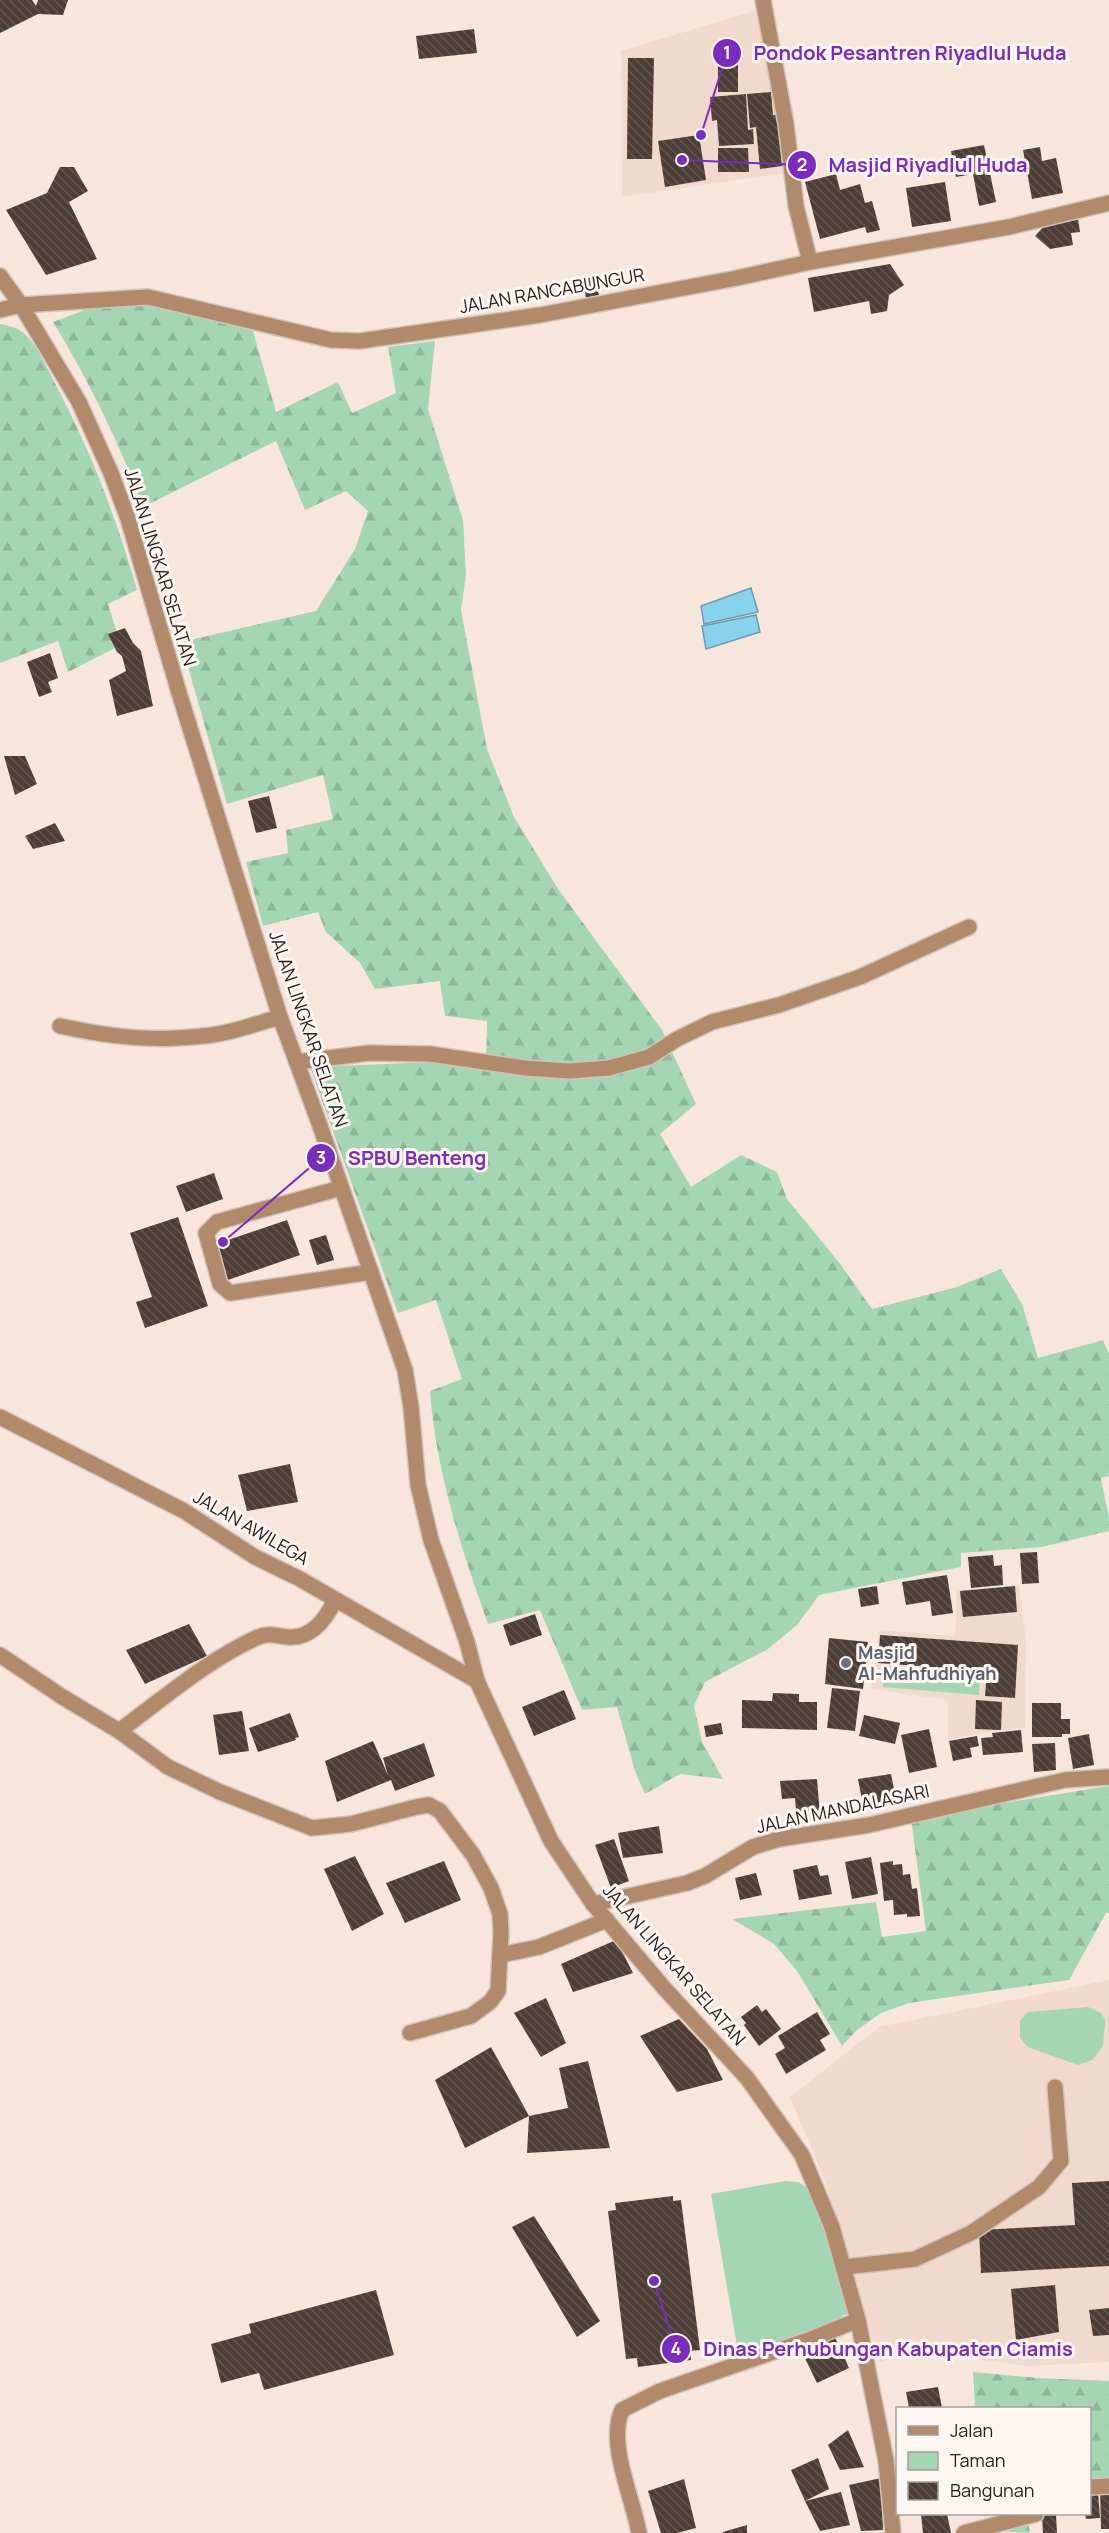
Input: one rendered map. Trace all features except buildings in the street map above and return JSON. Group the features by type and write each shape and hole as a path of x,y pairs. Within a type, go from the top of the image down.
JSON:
{"street":[{"path":"763,0 786,124 796,206 810,262"},
{"name":"JALAN RANCABUNGUR","path":"0,310 21,305 147,297 331,340 360,341 540,315 810,262 889,250 1009,227 1109,203"},
{"name":"JALAN LINGKAR SELATAN","path":"0,276 21,305 79,402 108,465 128,519 180,696 280,1017 405,1370 411,1407 418,1485 429,1529 467,1642 477,1681 551,1841 593,1904 664,1988 747,2078 802,2155 832,2227 858,2320 886,2461 893,2533"},
{"path":"297,1062 369,1053 429,1054 525,1068 569,1071 609,1068 649,1057 676,1039 712,1022 779,1005 860,977 969,927"},
{"path":"60,1026 128,1039 166,1038 214,1035 280,1017"},
{"path":"341,1188 216,1222 206,1233 219,1284 230,1293 371,1272"},
{"name":"JALAN AWILEGA","path":"0,1417 184,1511 255,1557 300,1579 477,1681"},
{"path":"119,1731 210,1664 257,1637 269,1634 290,1637 305,1635 328,1615 335,1600"},
{"path":"0,1655 52,1691 119,1731 168,1767 220,1792 312,1828 351,1824 429,1805 440,1811 473,1855 491,1888 500,1914 501,1955 498,1991 490,2002 471,2016 410,2033"},
{"name":"JALAN MANDALASARI","path":"593,1904 687,1883 705,1876 753,1847 779,1839 869,1825 1065,1780 1109,1777"},
{"path":"501,1955 539,1947 607,1920"},
{"path":"844,2267 915,2259 971,2233 1039,2187 1061,2162 1055,2086"},
{"path":"639,2533 618,2447 618,2423 622,2410 660,2391 811,2339 858,2320"},
{"path":"1091,2487 1109,2486"},
{"path":"964,2533 1032,2515"}],"shaded area":[{"path":"757,10 775,89 785,173 622,197 621,51"},
{"path":"1019,1585 1026,1641 1025,1728 979,1733 948,1740 948,1700 871,1689 879,1630 955,1636 957,1591"},
{"path":"1109,1980 1109,2362 1028,2366 976,2359 932,2347 879,2362 824,2179 790,2097 879,2027"}],"green space":[{"path":"152,303 253,331 276,412 338,382 352,413 396,393 388,347 435,341 428,409 463,520 466,575 461,610 487,749 514,817 558,889 662,1030 696,1104 660,1134 691,1187 741,1155 777,1172 787,1199 838,1261 872,1309 957,1287 1001,1269 1022,1304 1038,1358 1103,1340 1109,1354 1109,1476 1101,1478 1109,1518 1109,1531 1042,1547 961,1553 961,1567 819,1595 797,1625 768,1649 705,1682 694,1706 702,1742 723,1779 680,1774 645,1794 635,1771 617,1707 582,1710 540,1610 488,1624 451,1509 433,1421 430,1391 462,1379 436,1300 398,1313 310,1067 435,1062 486,1068 487,1021 445,1016 440,981 375,989 360,963 326,932 318,912 263,926 246,862 288,853 286,830 333,819 323,775 227,804 181,642 316,611 355,549 368,511 346,491 305,510 276,441 143,507 102,412 53,322 90,308"},
{"path":"0,324 16,328 25,334 35,346 47,368 82,438 103,488 137,590 108,604 121,645 68,672 58,641 0,663"},
{"path":"885,1667 980,1675 979,1695 883,1687"},
{"path":"1109,1786 1109,1913 1106,1913 1069,1980 909,2003 881,2013 857,2030 842,2046 797,1971 774,1944 732,1919 876,1902 882,1937 926,1931 911,1818"},
{"path":"1088,2007 1101,2013 1105,2020 1103,2046 1092,2060 1078,2065 1028,2047 1020,2038 1020,2021 1028,2012"},
{"path":"785,2181 799,2182 812,2192 851,2314 843,2315 835,2325 739,2357 711,2194"},
{"path":"973,2372 1109,2381 1109,2483 1091,2483 1091,2407 975,2407"},
{"path":"1028,2522 1030,2533 997,2531"}],"water":[{"path":"751,588 758,612 704,624 701,606"},
{"path":"756,615 760,632 706,649 702,626"}],"place":[{"name":"Pondok Pesantren Riyadlul Huda","path":"701,135"},
{"name":"Masjid Riyadlul Huda","path":"682,160"},
{"name":"SPBU Benteng","path":"223,1242"},
{"name":"Masjid Al-Mahfudhiyah","path":"846,1663"},
{"name":"Dinas Perhubungan Kabupaten Ciamis","path":"654,2281"}]}
